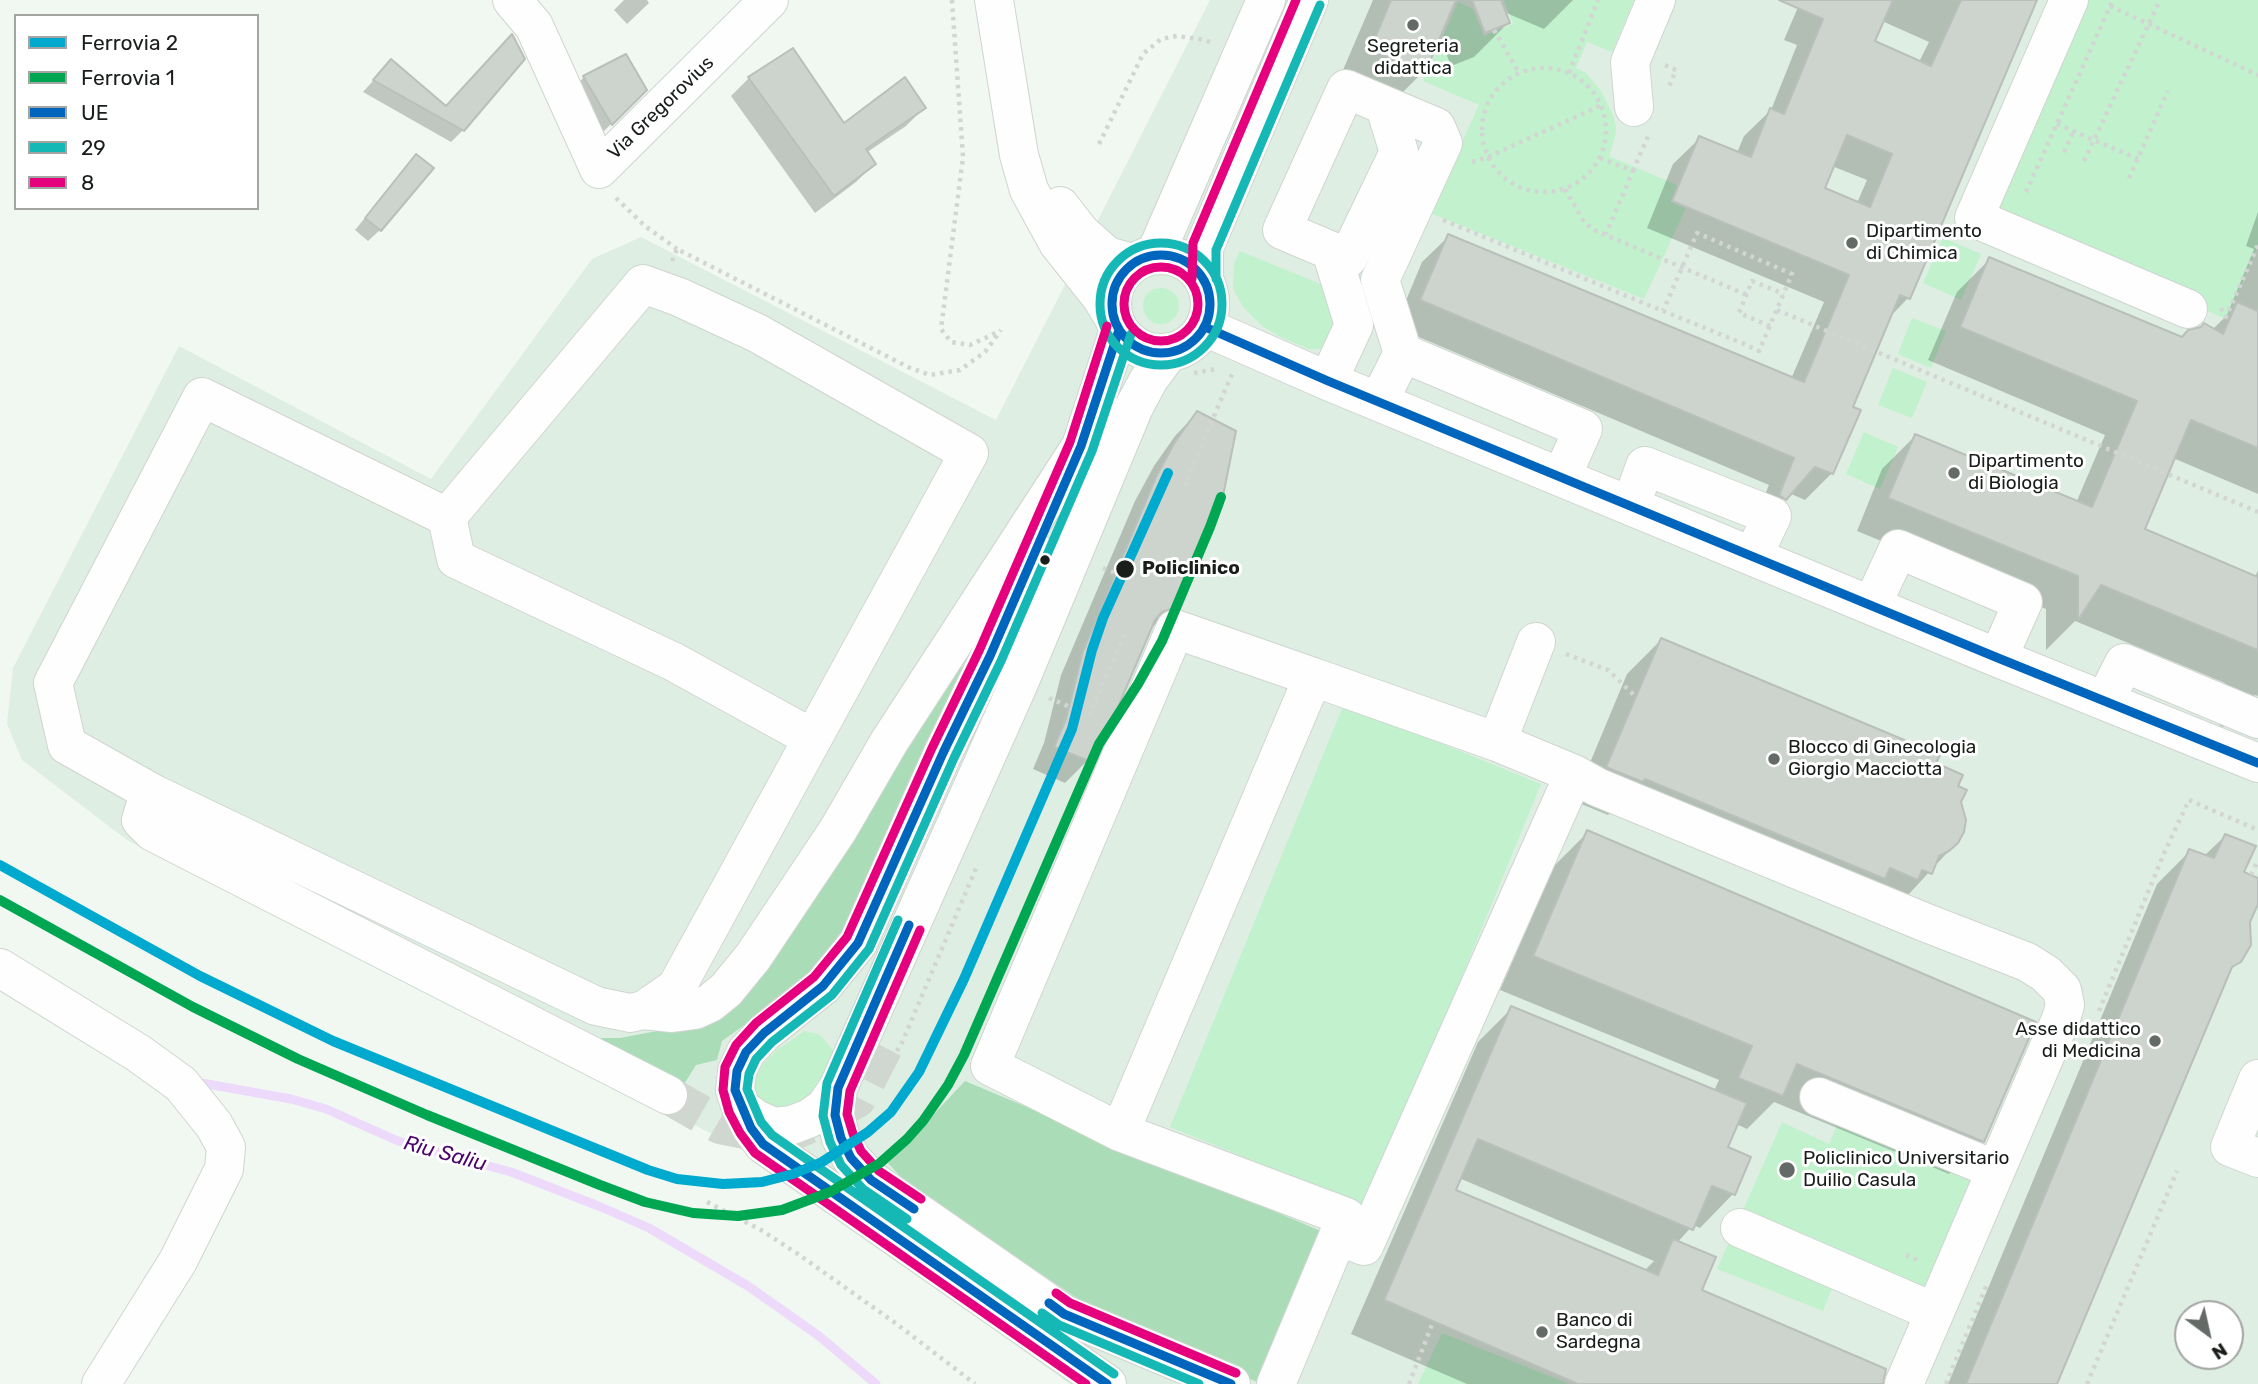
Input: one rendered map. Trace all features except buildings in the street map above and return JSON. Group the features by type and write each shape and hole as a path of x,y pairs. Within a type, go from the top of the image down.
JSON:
{"street":[{"name":"Via Gregorovius","path":"512,0 534,26 599,169 769,0"},
{"path":"994,0 1019,155 1029,190 1058,243 1101,297 1129,342 1155,353 1184,347 1205,327 1209,294 1204,279 1204,248 1309,0"},
{"path":"1020,0 1044,162 1050,190 1064,212 1081,233 1107,256 1144,259 1169,255 1183,260 1204,279"},
{"path":"1107,1384 763,1144 741,1108 735,1090 737,1071 746,1052 764,1033 823,986 858,943 943,753 990,656 1081,446 1116,324 1112,302 1114,288 1121,274 1144,259 1266,0"},
{"path":"1615,105 1657,0"},
{"path":"2068,0 1975,218 2188,309"},
{"path":"1379,401 1404,353 1380,280 1443,143 1436,127 1346,89 1282,230 1348,258 1399,152 1385,107"},
{"path":"1328,381 1354,324 1331,251"},
{"path":"447,517 643,284 679,297 757,333 969,453 676,989 644,1010"},
{"path":"1205,327 1328,381 1998,658 2258,762"},
{"path":"741,1108 774,1127 792,1125 810,1118 825,1107 838,1088 1019,683 1134,407 1149,379 1169,352"},
{"path":"1404,353 1583,429 1562,476"},
{"path":"447,517 202,397 53,682 67,745 150,801 596,1006 630,1013 644,1010 672,1013 695,1010 726,990 752,957 838,830 889,742 1081,446"},
{"path":"447,517 456,559 674,662 813,738"},
{"path":"1872,605 1898,549 2023,602 1998,658"},
{"path":"1276,1384 1346,1217 1120,1132 989,1066 1175,629 1497,742 1574,774 1597,787 2027,962 2046,974 2062,990 2065,1004 2061,1019 1904,1384"},
{"path":"1497,742 1536,642"},
{"path":"2105,701 2124,663 2258,719"},
{"path":"1120,1132 1312,677"},
{"path":"1338,1237 1364,1246 1574,774"},
{"path":"884,1047 971,843 969,793"},
{"path":"150,801 141,820 153,832 668,1095"},
{"path":"0,968 138,1052 181,1084 214,1125 226,1147 224,1169 178,1261 101,1384"},
{"path":"2258,1079 2230,1147 2258,1158"},
{"path":"838,1088 835,1115 841,1138 851,1158 871,1180 1065,1314 1231,1384"},
{"path":"1819,1097 1996,1170"},
{"path":"1740,1228 1934,1312"}],"path":[{"path":"599,169 610,190 623,205 645,226 677,249 908,367 930,375 960,370 985,352 1001,330 970,345 951,342 941,329 963,157 952,0"},
{"path":"1569,73 1598,0"},
{"path":"2084,161 2160,0"},
{"path":"2026,192 2111,3 2149,24 2258,75"},
{"path":"1494,30 1520,73"},
{"path":"1099,144 1143,54 1161,39 1177,36 1205,40 1241,58"},
{"path":"1536,68 1552,68 1569,73 1615,105 1605,118 1606,132 1600,158 1585,177 1565,189 1535,192 1520,188 1501,175 1488,157 1482,141 1486,108 1499,87 1520,73 1536,68"},
{"path":"2129,178 2168,91"},
{"path":"1462,164 1488,157 1615,105"},
{"path":"2057,124 2138,159"},
{"path":"2064,152 2073,132"},
{"path":"1600,158 1633,171 1606,234"},
{"path":"1565,189 1584,222 1594,230 1746,295"},
{"path":"1440,219 1759,351 1792,274 1697,233 1663,311"},
{"path":"2188,309 2205,316 2216,306 2222,309 2226,317 2258,245"},
{"path":"660,290 677,249"},
{"path":"1770,326 1739,313 1752,281 1784,294"},
{"path":"1777,310 2258,512"},
{"path":"1188,485 1185,484 1235,366"},
{"path":"1101,567 1115,573"},
{"path":"1059,702 1089,715 1124,636 1122,635"},
{"path":"1536,642 1608,670 1636,697"},
{"path":"2230,818 2258,830"},
{"path":"2251,875 2258,860"},
{"path":"2087,1384 2177,1171"},
{"path":"707,1202 761,1230 798,1254 975,1384"},
{"path":"1409,1384 1433,1322"}],"shaded area":[{"path":"1210,0 2258,0 2258,1384 1070,1384 750,1153 127,840 22,760 7,724 13,668 179,346 431,479 592,259 641,237 996,420"}],"green space":[{"path":"1504,0 1634,0 1612,52 1587,42 1576,68 1586,73 1601,91 1613,115 1615,137 1609,156 1677,185 1671,202 1686,208 1644,299 1430,213 1479,105 1423,81 1458,2 1473,9 1484,36 1513,24"},
{"path":"2088,0 2258,0 2258,245 2226,319 1994,216"},
{"path":"1943,238 1981,254 1961,300 1923,283"},
{"path":"1240,251 1335,290 1345,315 1328,349 1309,349 1282,338 1262,326 1243,307 1233,288 1234,264"},
{"path":"1161,288 1174,293 1179,306 1174,319 1161,324 1148,319 1143,306 1148,293"},
{"path":"1912,318 1946,331 1931,368 1898,354"},
{"path":"1893,368 1927,382 1912,418 1878,405"},
{"path":"1864,432 1898,447 1880,489 1846,474"},
{"path":"966,662 828,965 722,1041 717,1060 696,1065 683,1086 585,1038 620,1038 657,1031 696,1019 942,689"},
{"path":"1344,704 1541,784 1367,1207 1170,1127"},
{"path":"805,1031 820,1035 832,1049 837,1065 794,1114 757,1102 751,1080 758,1069 777,1050"},
{"path":"965,1081 1321,1231 1259,1383 1083,1302 907,1184 888,1163"},
{"path":"1840,1118 1979,1181 1928,1296 1836,1278 1823,1311 1717,1269 1782,1122 1829,1144"},
{"path":"1442,1333 1569,1384 1418,1384"}],"waterway":[{"name":"Riu Saliu","path":"196,1082 291,1099 326,1109 398,1141 511,1172 649,1228 748,1286 819,1336 876,1384"}],"tunnel":[{"path":"668,1095 720,1125 781,1137 857,1099 884,1047"}],"rail line":[{"name":"2","path":"0,865 200,976 333,1041 648,1170 677,1179 723,1184 762,1182 793,1174 822,1162 868,1132 891,1112 919,1072 964,979 1072,729 1103,618 1168,473"},
{"name":"1","path":"0,900 193,1007 298,1059 600,1185 645,1202 693,1213 738,1216 782,1210 830,1192 880,1163 923,1121 948,1085 964,1055 1099,744 1162,641 1221,497"}],"transit line":[{"name":"8","path":"1192,279 1193,243 1296,0"},
{"name":"29","path":"1216,279 1216,250 1320,5"},
{"name":"29","path":"1161,243 1184,248 1204,261 1217,281 1222,304 1217,327 1204,347 1184,360 1161,365 1138,360 1118,347 1105,327 1100,304 1105,281 1118,261 1138,248 1161,243"},
{"name":"UE","path":"1161,255 1180,259 1196,269 1206,285 1210,304 1206,323 1196,339 1180,349 1161,353 1142,349 1126,339 1116,323 1112,304 1116,285 1126,269 1142,259 1161,255"},
{"name":"8","path":"1161,267 1175,270 1187,278 1195,290 1198,304 1195,318 1187,330 1175,338 1161,341 1147,338 1135,330 1127,318 1124,304 1127,290 1135,278 1147,270 1161,267"},
{"name":"8","path":"1086,1384 755,1153 729,1112 723,1090 725,1067 736,1045 756,1023 814,977 847,937 979,651 1070,442 1107,326"},
{"name":"UE","path":"1205,327 1328,381 2258,763"},
{"name":"UE","path":"1107,1384 763,1144 751,1128 735,1090 737,1071 746,1052 764,1033 823,986 858,943 943,753 990,656 1081,446 1119,330"},
{"name":"29","path":"1114,1374 772,1135 761,1122 747,1089 749,1074 756,1059 772,1042 832,995 869,949 954,758 1001,661 1092,451 1131,334"},
{"name":"29","path":"898,920 827,1083 823,1116 830,1142 841,1165 863,1189 907,1219"},
{"name":"UE","path":"909,925 838,1088 835,1115 841,1138 851,1158 871,1180 914,1209"},
{"name":"8","path":"920,930 850,1091 847,1114 861,1151 879,1171 921,1199"},
{"name":"8","path":"1056,1293 1070,1303 1236,1373"},
{"name":"UE","path":"1049,1303 1064,1314 1231,1384"},
{"name":"29","path":"1042,1313 1059,1325 1199,1384"}],"place":[{"name":"Segreteria didattica","path":"1413,25"},
{"name":"Dipartimento di Chimica","path":"1852,243"},
{"name":"Dipartimento di Biologia","path":"1954,473"},
{"name":"Policlinico","path":"1125,569"},
{"name":"Blocco di Ginecologia Giorgio Macciotta","path":"1774,759"},
{"name":"Asse didattico di Medicina","path":"2155,1041"},
{"name":"Policlinico Universitario Duilio Casula","path":"1787,1170"},
{"name":"Banco di Sardegna","path":"1542,1332"}]}
